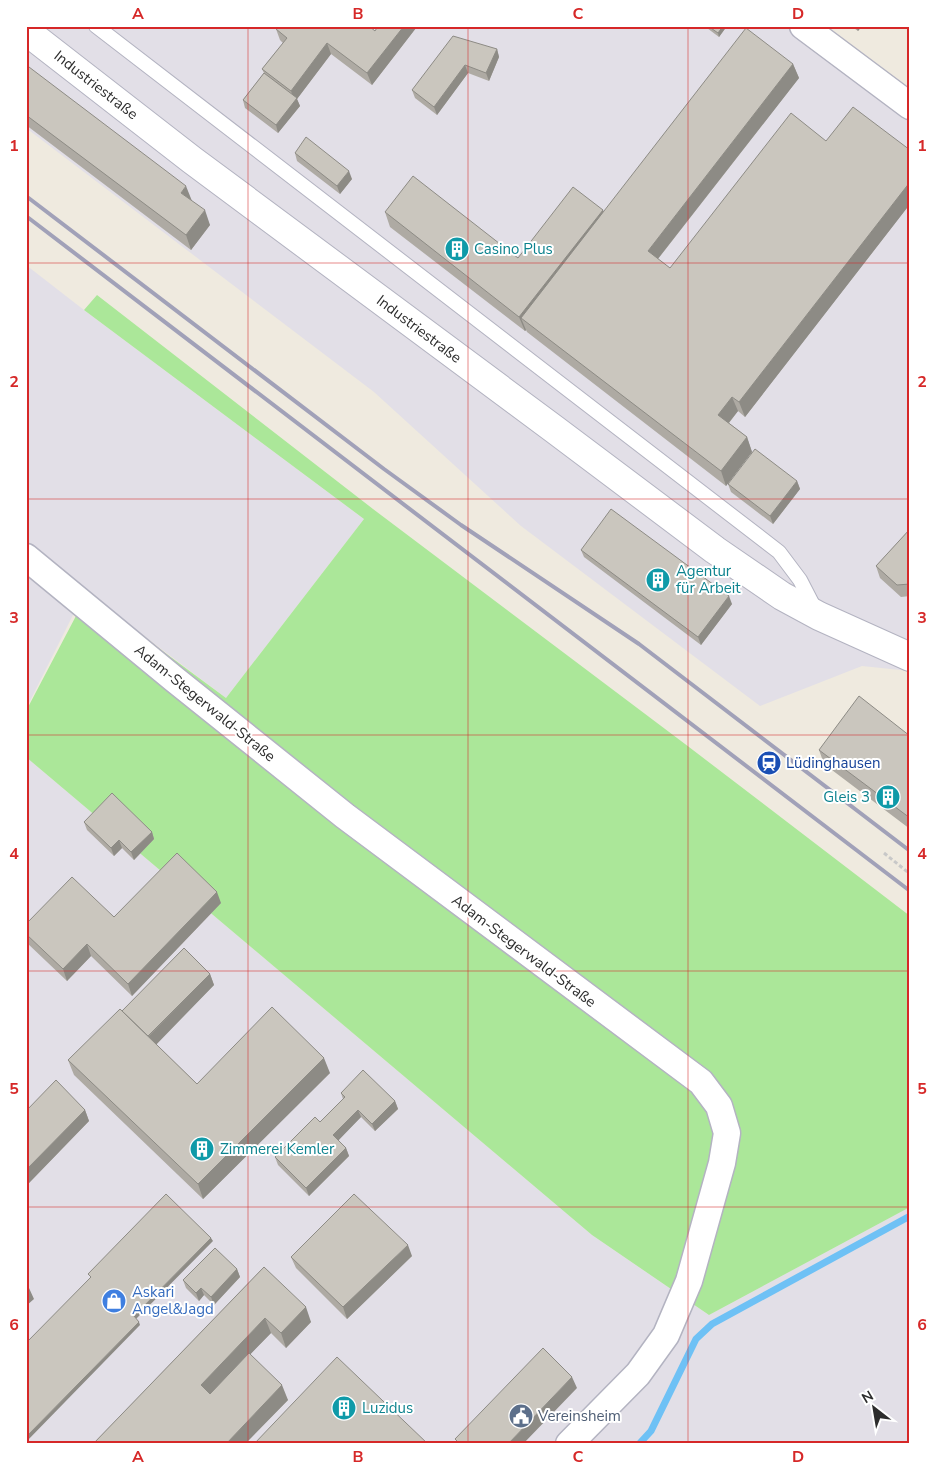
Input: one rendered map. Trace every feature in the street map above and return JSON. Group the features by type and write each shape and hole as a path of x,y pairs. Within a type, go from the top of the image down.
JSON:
{"street":[{"path":"804,26 910,106"},
{"name":"Industriestraße","path":"26,31 192,160 715,550 782,596 819,616 910,656"},
{"name":"Adam-Stegerwald-Straße","path":"26,556 174,679 337,810 701,1082 719,1106 727,1133 722,1163 689,1281 666,1335 638,1374 569,1444"}],"lane":[{"path":"96,26 779,552 800,580 819,616"}],"path":[{"path":"884,853 910,874"}],"shaded area":[{"path":"26,26 794,26 910,113 910,671 862,666 760,706 521,526 374,392 26,128"},
{"path":"26,265 364,519 226,698 85,591 26,709"},
{"path":"26,757 592,1235 709,1315 910,1207 910,1444 26,1444"}],"green space":[{"path":"97,295 373,509 910,916 910,1207 709,1315 592,1235 26,757 26,711 87,595 226,698 364,519 84,310"}],"building":[{"path":"278,26 369,26 375,31 378,26 404,26 367,73 327,43 291,91 262,69 287,38 276,29"},
{"path":"708,26 723,26 718,33"},
{"path":"746,28 793,64 648,251 670,268 791,113 826,141 853,107 910,150 910,182 739,402 732,397 718,415 747,437 721,471 521,318"},
{"path":"453,36 497,49 486,73 465,65 434,107 412,90"},
{"path":"29,67 186,186 181,193 205,210 186,235 26,115 26,71"},
{"path":"264,73 297,98 276,125 243,100"},
{"path":"306,137 349,171 337,186 295,153"},
{"name":"Casino Plus","path":"413,176 518,258 573,187 603,210 519,317 385,212"},
{"path":"755,449 797,481 770,516 728,484"},
{"name":"Agentur für Arbeit","path":"611,509 729,596 698,637 581,550"},
{"path":"910,529 910,584 897,585 876,566"},
{"name":"Gleis 3","path":"859,696 910,736 910,818 819,750"},
{"path":"112,793 152,832 131,852 119,840 111,848 84,822"},
{"path":"177,853 217,892 128,984 87,944 63,969 26,934 26,924 72,877 114,917"},
{"path":"184,948 210,974 148,1036 122,1011"},
{"name":"Zimmerei Kemler","path":"272,1007 324,1058 198,1184 68,1060 120,1009 197,1084"},
{"path":"363,1070 395,1101 372,1124 358,1110 333,1135 346,1148 306,1188 275,1157 315,1117 320,1122 345,1097 341,1093"},
{"path":"56,1080 85,1110 26,1170 26,1111"},
{"name":"Askari Angel&Jagd","path":"166,1194 211,1238 134,1316 139,1322 26,1437 26,1343 91,1277 88,1274"},
{"path":"354,1194 408,1245 343,1307 291,1257"},
{"path":"215,1248 237,1269 211,1297 201,1288 196,1293 183,1280"},
{"path":"264,1267 306,1307 281,1333 265,1318 201,1385 210,1394 249,1353 282,1385 226,1444 93,1444"},
{"name":"Vereinsheim","path":"543,1348 572,1377 508,1444 460,1444 455,1439"},
{"name":"Luzidus","path":"337,1357 428,1444 254,1444"}],"waterway":[{"path":"639,1444 651,1431 696,1339 712,1324 910,1216"}],"railway":[{"path":"26,196 384,469 461,525 639,644 910,851"},
{"path":"26,216 910,891"}],"place":[{"name":"Casino Plus","path":"457,249"},
{"name":"Agentur für Arbeit","path":"658,580"},
{"name":"Lüdinghausen","path":"769,763"},
{"name":"Gleis 3","path":"888,797"},
{"name":"Zimmerei Kemler","path":"202,1149"},
{"name":"Askari Angel&Jagd","path":"114,1301"},
{"name":"Luzidus","path":"344,1408"},
{"name":"Vereinsheim","path":"521,1416"}]}
